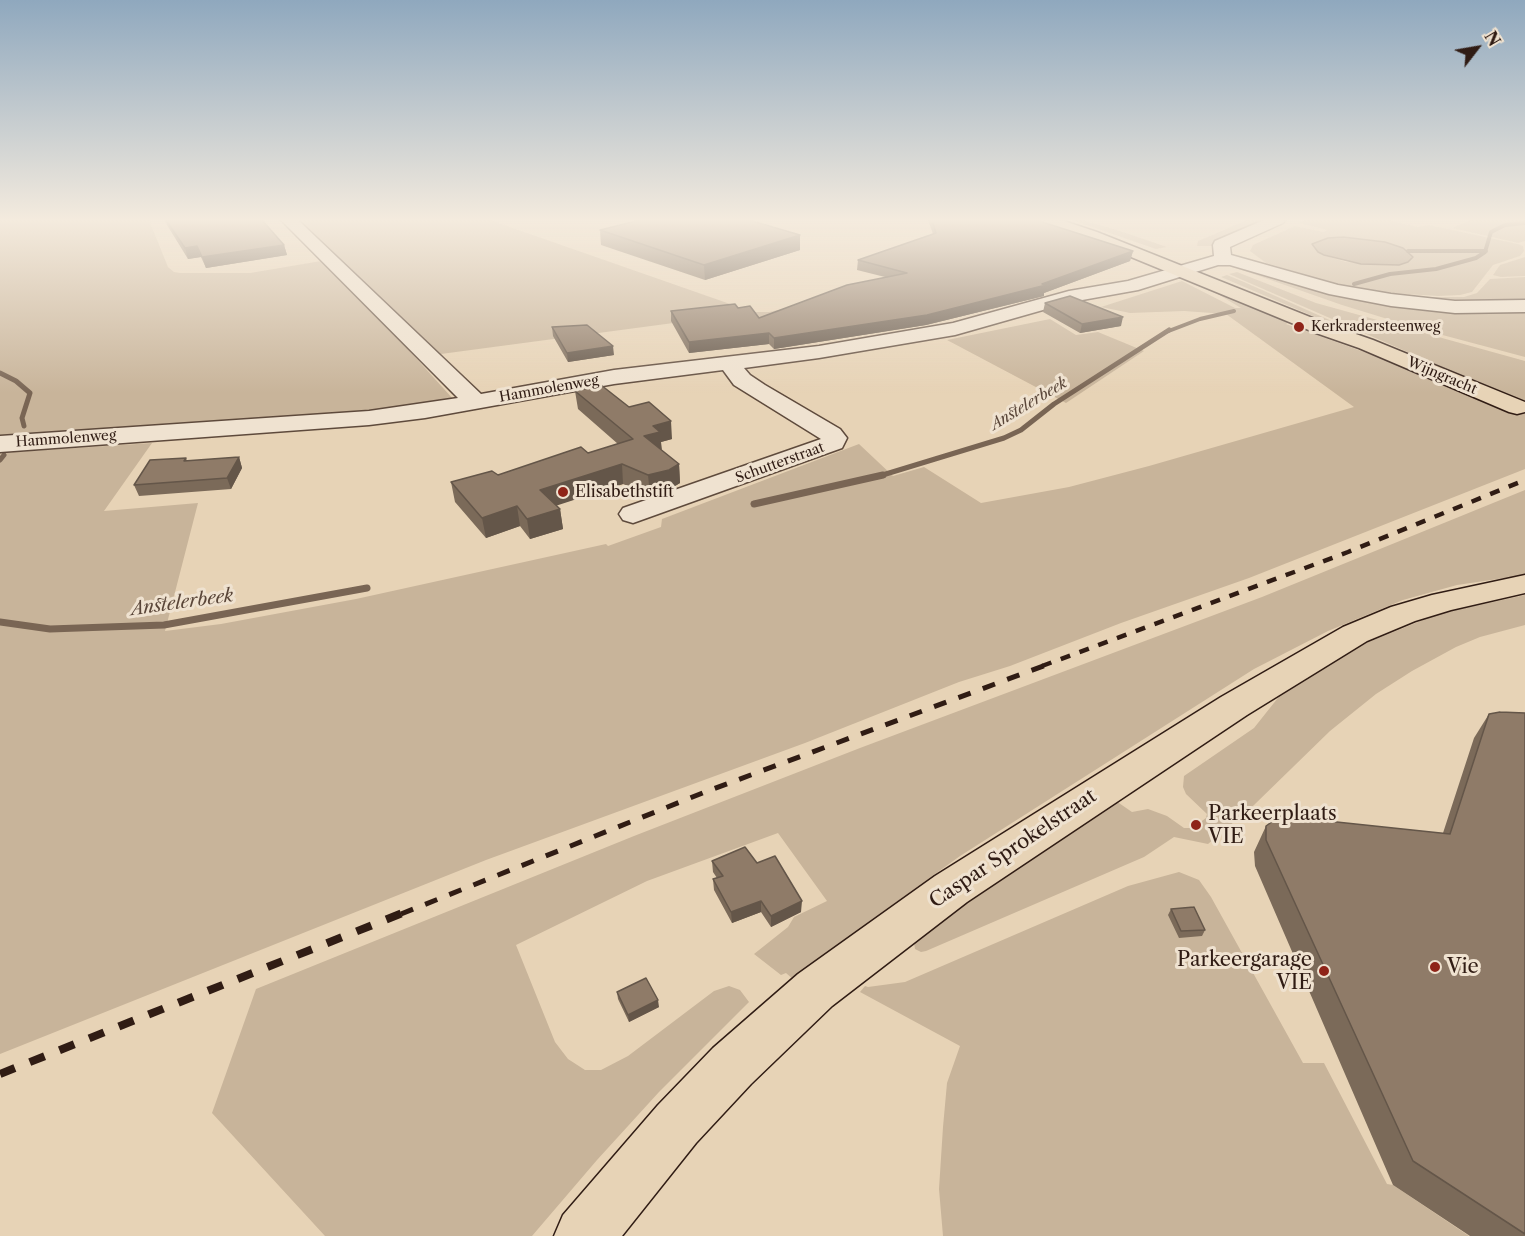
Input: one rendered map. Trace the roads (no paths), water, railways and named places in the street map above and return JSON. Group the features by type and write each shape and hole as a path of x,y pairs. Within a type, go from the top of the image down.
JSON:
{"main road":[{"name":"Wijngracht","path":"1213,278 1323,329 1366,344 1517,407"},
{"name":"Caspar Sprokelstraat","path":"584,1236 677,1124 748,1051 815,990 951,889 1244,700 1355,634 1403,614 1443,602 1525,584"}],"street":[{"path":"348,278 476,402"},
{"name":"Hammolenweg","path":"0,444 369,418 476,402 614,377 819,352 955,329 1091,292 1131,286 1149,278"},
{"path":"1292,278 1350,293 1424,304 1479,308 1525,306"},
{"name":"Schutterstraat","path":"633,514 833,443 834,438 831,434 742,380 729,363"}],"waterway":[{"name":"Anstelerbeek","path":"1354,284 1377,278"},
{"name":"Anstelerbeek","path":"1166,332 1200,319 1234,311"},
{"name":"Anstelerbeek","path":"881,475 1004,438 1021,430 1054,404 1169,330"},
{"path":"0,373 16,381 30,393 22,418 24,426"},
{"path":"0,460 4,455"},
{"name":"Anstelerbeek","path":"754,504 881,475"},
{"name":"Anstelerbeek","path":"876,477 881,475"},
{"name":"Anstelerbeek","path":"0,622 50,629 164,625 367,588"}],"railway":[{"path":"1042,666 1348,552 1525,480"},
{"path":"401,914 705,792 1046,665"},
{"path":"0,1074 405,912"}],"place":[{"name":"Kerkradersteenweg","path":"1299,327"},
{"name":"Elisabethstift","path":"563,492"},
{"name":"Parkeerplaats VIE","path":"1196,825"},
{"name":"Vie","path":"1435,967"},
{"name":"Parkeergarage VIE","path":"1324,971"}]}
